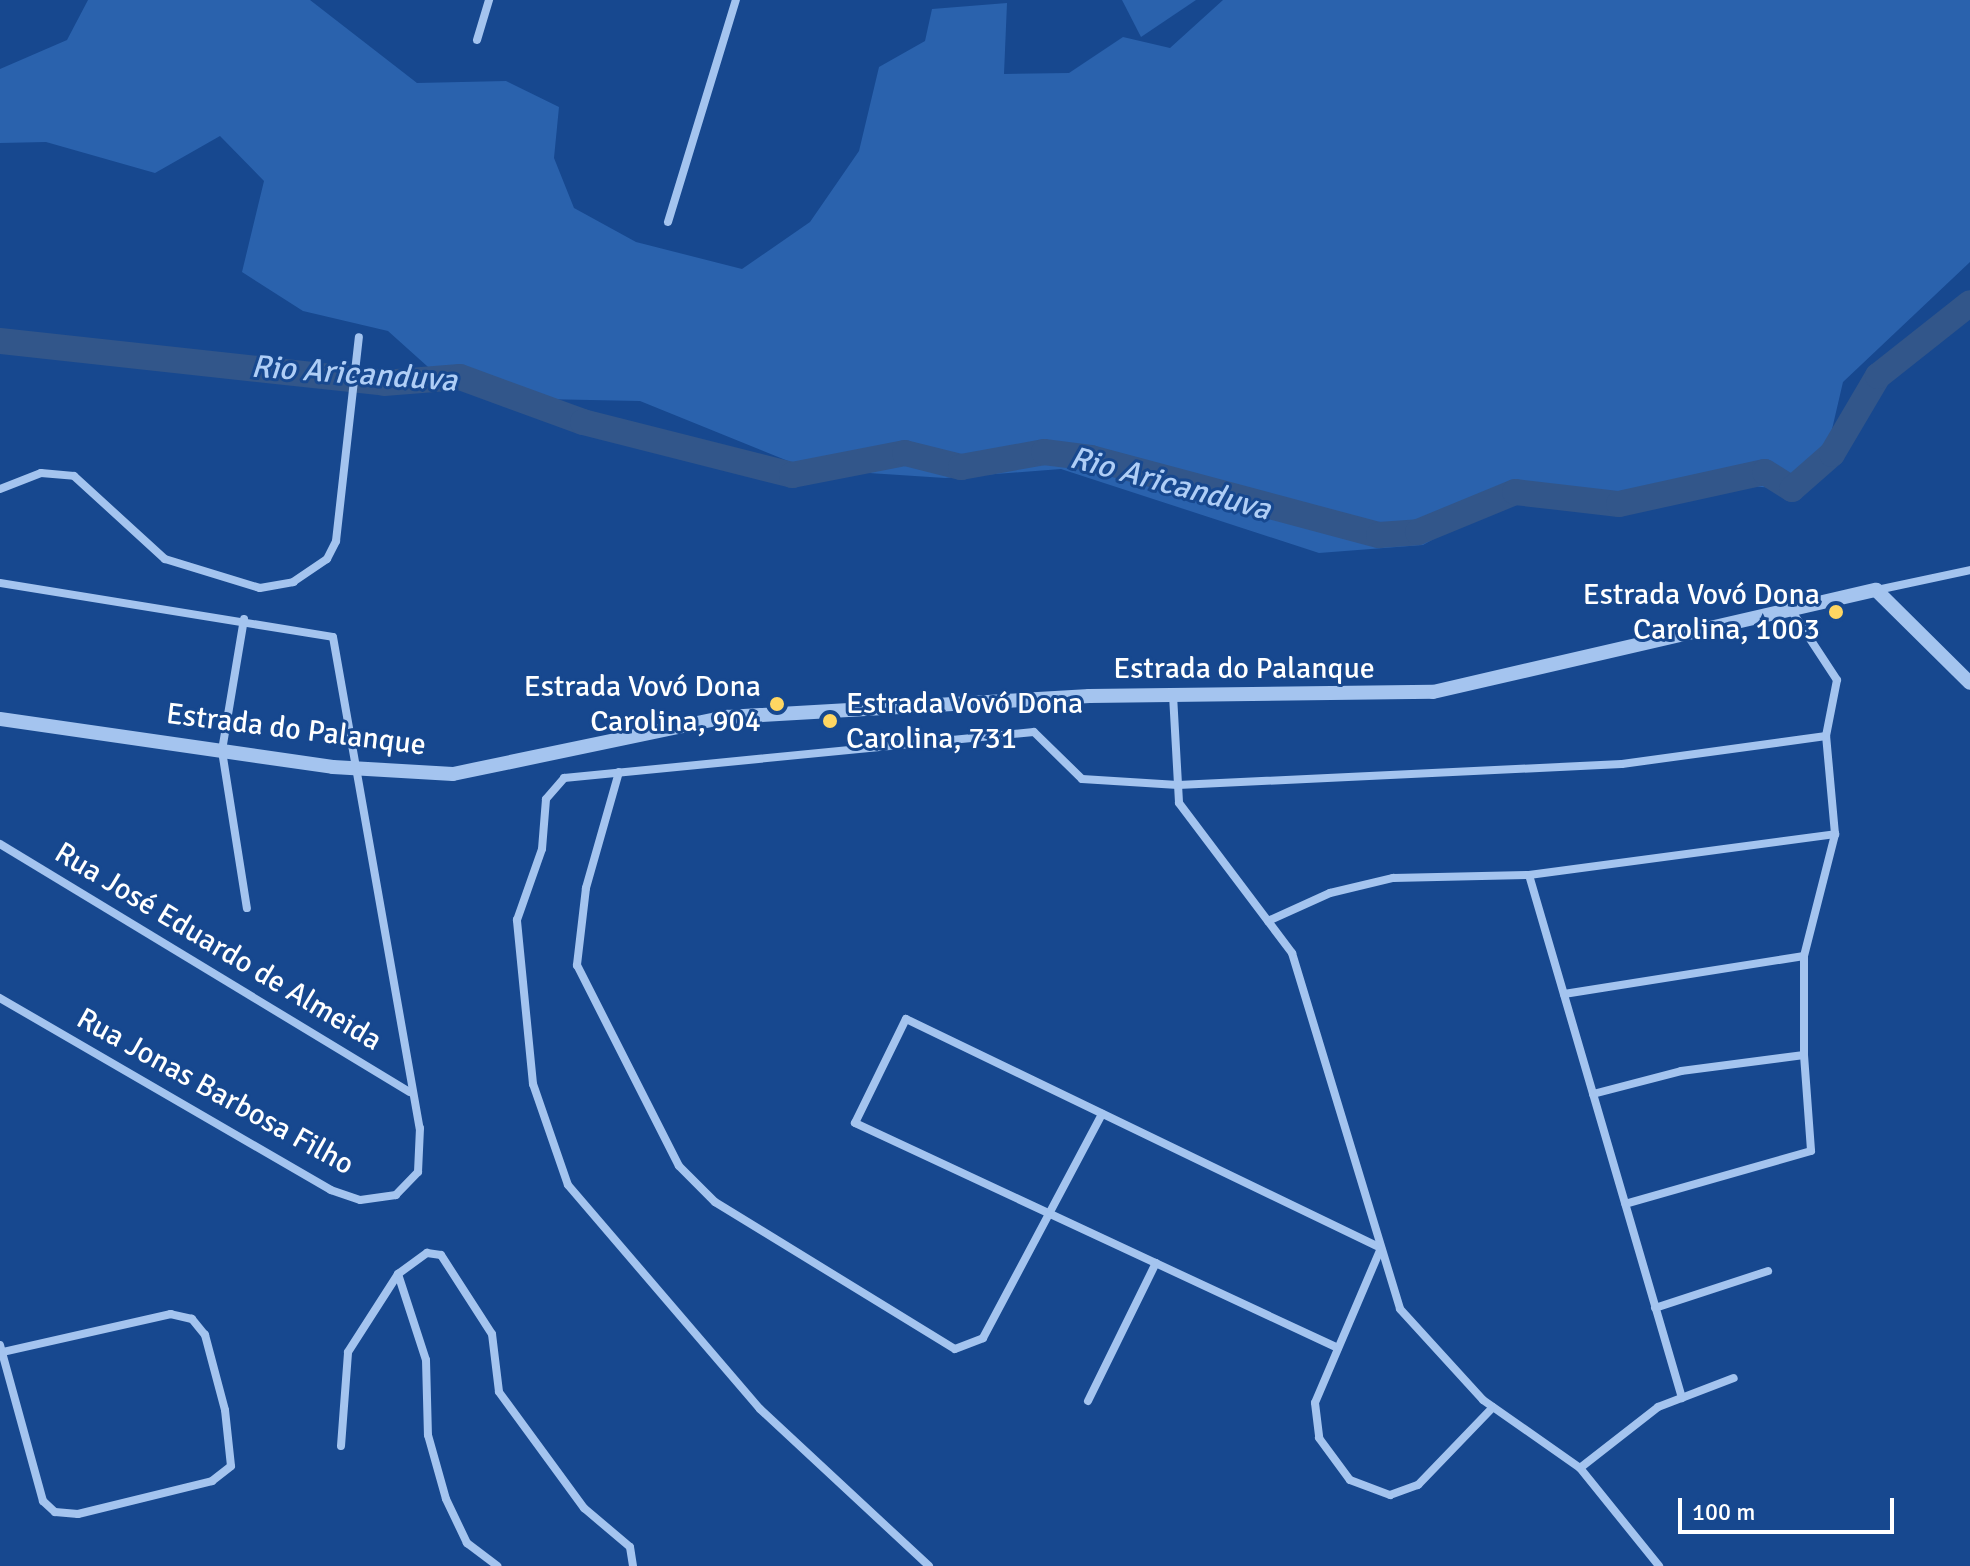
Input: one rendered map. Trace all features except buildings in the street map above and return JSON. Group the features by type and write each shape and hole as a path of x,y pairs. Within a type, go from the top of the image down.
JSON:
{"street":[{"path":"477,40 489,0"},
{"path":"668,222 736,0"},
{"path":"0,489 41,473 74,476 165,559 219,579 276,588 320,565 336,541 359,337"},
{"path":"1876,590 1970,570"},
{"path":"0,583 244,619 222,751 247,908"},
{"path":"1876,590 1970,683"},
{"name":"Estrada do Palanque","path":"0,719 361,770 429,775 524,765 727,717 1173,695 1464,688 1876,590"},
{"path":"1625,1204 1811,1151 1804,1055 1804,956 1835,834 1826,736 1837,680 1791,610"},
{"name":"Rua Jonas Barbosa Filho","path":"0,998 308,1177 360,1200 396,1195 418,1172 420,1128 410,1092 361,770 333,637 244,619"},
{"path":"1173,695 1179,803 1292,953 1400,1309 1493,1407 1580,1468 1659,1566"},
{"path":"929,1566 760,1409 568,1185 533,1084 517,920 542,849 546,799 564,778 1034,732 1082,779 1178,785 1622,764 1826,736"},
{"path":"619,772 586,888 577,965 679,1166 757,1230 827,1265 955,1349 983,1338 1052,1216 1102,1114"},
{"path":"1268,921 1330,893 1393,878 1529,875 1835,834"},
{"name":"Rua José Eduardo de Almeida","path":"0,844 410,1092"},
{"path":"1529,875 1682,1398"},
{"path":"1564,994 1804,956"},
{"path":"1338,1348 855,1123 906,1019 1381,1248"},
{"path":"1593,1094 1681,1071 1804,1055"},
{"path":"1381,1248 1315,1403 1319,1438 1350,1480 1390,1495 1418,1485 1493,1407"},
{"path":"341,1446 348,1352 398,1274 432,1252 451,1264 492,1334 499,1392 584,1508 630,1547 633,1566"},
{"path":"1088,1401 1156,1263"},
{"path":"1655,1308 1768,1271"},
{"path":"398,1274 426,1360 428,1435 446,1499 467,1543 497,1566"},
{"path":"171,1314 192,1319 213,1365 235,1452 231,1466 212,1481 78,1514 55,1512 43,1501 1,1348 171,1314"},
{"path":"1580,1468 1658,1407 1734,1378"}],"shaded area":[{"path":"88,0 310,0 417,83 506,81 559,107 554,158 574,208 636,242 742,269 810,222 859,151 879,67 925,41 932,9 1007,3 1004,74 1069,73 1123,37 1170,48 1223,0 1970,0 1970,262 1843,382 1823,468 1792,489 1701,483 1641,511 1501,501 1423,545 1319,553 1061,469 945,478 808,469 640,401 541,399 437,375 388,331 303,311 242,272 264,181 220,136 155,173 46,142 0,143 0,69 67,40"},
{"path":"1122,0 1196,0 1141,37"}],"waterway":[{"name":"Rio Aricanduva","path":"0,341 384,383 460,377 583,422 792,475 905,453 961,467 1044,452 1091,458 1379,535 1418,532 1515,492 1619,504 1765,472 1792,489 1832,454 1878,376 1970,303"}],"place":[{"name":"Estrada Vovó Dona Carolina, 1003","path":"1836,612"},
{"name":"Estrada Vovó Dona Carolina, 904","path":"777,704"},
{"name":"Estrada Vovó Dona Carolina, 731","path":"830,721"}]}
